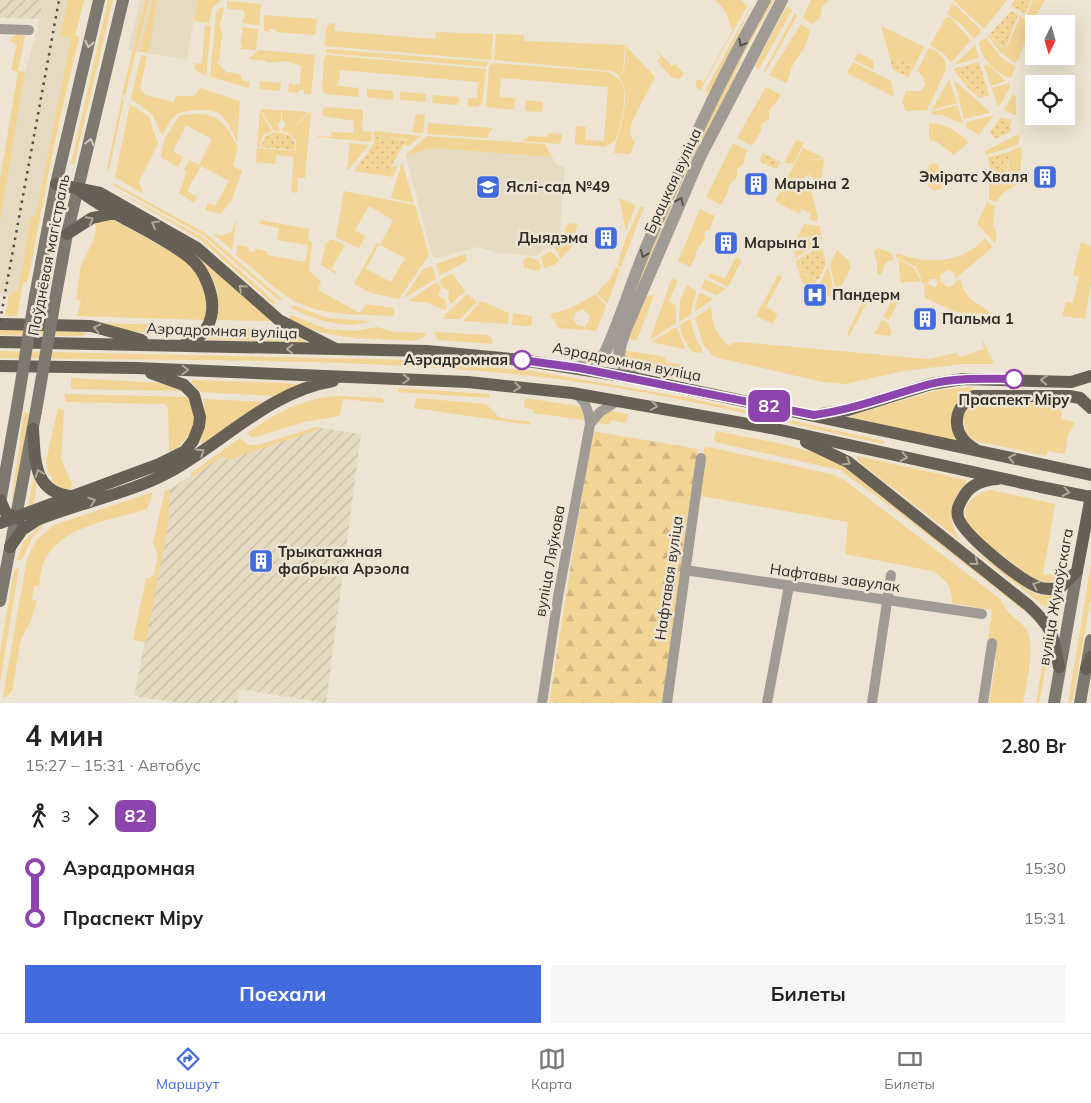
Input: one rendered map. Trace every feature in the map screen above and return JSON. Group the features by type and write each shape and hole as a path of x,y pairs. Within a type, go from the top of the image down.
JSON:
{"main road":[{"name":"Паўднёвая магістраль","path":"0,501 56,184 100,0"},
{"name":"Паўднёвая магістраль","path":"0,601 68,234 123,0"},
{"path":"56,184 100,193 197,248 279,320 339,350"},
{"path":"79,189 96,204 191,259 205,278 212,306 209,323 201,335 178,346"},
{"path":"68,234 92,218 114,214"},
{"path":"0,324 91,326 161,345"},
{"name":"Аэрадромная вуліца","path":"0,342 444,352 579,368 814,415 1091,475"},
{"path":"0,366 136,368 468,382 572,393 771,428 1091,497"},
{"path":"0,523 179,455 193,441 200,417 194,395 174,380 136,368"},
{"path":"814,415 848,410 931,384 963,379 1071,382 1091,376"},
{"path":"10,547 22,530 37,520 172,471 266,407 322,383 357,377"},
{"path":"979,451 965,443 956,427 956,417 960,407 966,400 974,396 1069,396 1080,398 1091,408"},
{"path":"771,428 818,447 848,462 1028,605 1047,622 1051,629 1060,667"},
{"path":"33,429 37,470 42,481 57,493 74,496"},
{"path":"1002,478 986,480 977,484 966,492 959,503 957,510 958,518 969,536 1028,582 1040,588 1060,588 1077,571"},
{"name":"вуліца Жукоўскага","path":"1054,703 1091,497"},
{"path":"0,501 6,513 15,518 37,520"},
{"path":"1080,703 1091,640"},
{"path":"1086,669 1091,657"}],"street":[{"name":"Брацкая вуліца","path":"635,378 619,362 618,356 626,330 700,157 782,0"},
{"name":"Брацкая вуліца","path":"579,368 594,363 605,353 644,251 716,94 761,3"},
{"path":"0,29 29,30"},
{"name":"вуліца Ляўкова","path":"542,703 558,597 590,424 588,409 579,396 572,393"},
{"path":"590,424 600,412 619,400"},
{"name":"Нафтавая вуліца","path":"666,703 701,458"},
{"name":"Нафтавы завулак","path":"685,570 982,614"},
{"path":"872,703 891,575"},
{"path":"767,703 789,586"},
{"path":"983,703 992,643"}],"shaded area":[{"path":"0,0 42,0 40,19 0,18"},
{"path":"42,0 81,0 36,213 30,219 18,290 9,295 0,294 0,222 25,72 40,19"},
{"path":"140,0 197,0 187,60 128,50"},
{"name":"Яслі-сад №49","path":"431,148 552,157 558,166 565,166 559,238 536,256 498,253 478,247 437,258 432,256 406,156"},
{"path":"322,428 361,434 326,703 239,689 237,703 180,703 134,696 168,525 170,489 223,456 228,459"}],"green space":[{"path":"68,0 84,0 75,36 79,37 53,150 28,280 23,284 17,316 5,316 9,295 18,290 30,219 36,213 71,38 60,36"},
{"path":"108,0 113,0 74,165 71,164"},
{"path":"145,0 149,0 125,96 122,94"},
{"path":"153,0 157,0 149,52 139,52"},
{"path":"197,0 221,0 212,8 209,23 194,21"},
{"path":"715,0 741,0 747,6 700,91 696,87 696,81 698,79 704,82 732,31 726,14"},
{"path":"771,0 774,0 743,55 730,86 688,168 621,327 659,226 742,52"},
{"path":"811,0 829,0 822,6 818,19 811,24 803,17"},
{"path":"955,0 1007,0 984,29 954,1"},
{"path":"1015,0 1031,0 1025,14 1011,6"},
{"path":"1033,0 1045,0 1036,15 1027,15"},
{"path":"227,1 261,4 259,25 242,23 245,15 243,10 227,9"},
{"path":"754,1 711,91 706,94 706,89"},
{"path":"953,3 980,29 981,32 974,39 961,24 947,14"},
{"path":"787,6 792,10 758,70 755,65"},
{"path":"220,8 224,8 220,24 222,35 217,62 227,73 241,75 241,79 248,82 250,80 249,88 210,77 216,13"},
{"path":"1011,10 1025,19 1025,42 1015,63 1000,52 988,36 990,35 1000,47 1007,46 1019,20 1019,15"},
{"path":"1011,11 1018,15 1006,46 1000,46 990,34"},
{"path":"795,13 797,16 766,71 763,73"},
{"path":"264,15 317,19 315,35 276,32 276,29 269,29 269,32 264,31"},
{"path":"946,17 951,18 971,40 951,63 945,55 930,45"},
{"path":"330,23 335,24 334,31 435,39 436,32 493,34 491,60 325,46 326,28"},
{"path":"801,24 810,30 809,35 792,67 786,83 769,75"},
{"path":"205,25 211,26 206,76 195,70 194,63 202,64"},
{"path":"881,26 924,47 914,67 889,55"},
{"path":"241,27 258,29 256,50 240,49 243,32"},
{"path":"16,34 25,36 18,71 25,72 0,222 0,179 18,72 11,70 17,44 9,41"},
{"path":"496,34 524,35 524,41 625,45 623,72 618,75 612,71 494,60"},
{"path":"986,38 1001,57 1015,67 1011,78 995,69 982,53 979,42"},
{"path":"650,43 672,66 675,64 684,74 680,79 671,77 657,61 661,56"},
{"path":"975,45 979,58 954,65"},
{"path":"626,46 655,77 631,124 630,135 635,142 630,154 614,153 624,114 625,93 623,84 618,76 624,72"},
{"path":"929,48 938,52 946,62 945,72 927,110 906,111 902,102 906,91 921,91 925,85 923,76 917,71"},
{"path":"327,49 489,62 486,67 326,53"},
{"path":"259,50 315,55 311,94 304,94 304,90 299,90 298,93 288,92 289,83 294,85 300,84 301,66 287,61 267,63 267,61 248,59"},
{"path":"858,53 873,60 874,70 854,60"},
{"path":"141,55 147,56 140,88 145,95 174,102 176,96 194,96 200,88 240,101 237,142 221,115 217,112 204,110 185,112 175,116 162,135 152,114 131,99"},
{"path":"327,55 486,69 482,104 477,107 468,106 468,98 477,98 478,82 340,70 338,86 359,88 358,97 325,94 322,89 324,58"},
{"path":"889,55 914,67 908,77 893,70"},
{"path":"853,62 891,81 894,97 847,73"},
{"path":"979,62 989,95 980,98 968,88 953,69"},
{"path":"494,63 608,72 614,75 621,82 624,95 621,120 615,141 604,147 575,144 576,126 586,127 585,140 604,141 608,87 501,78 499,97 515,98 514,110 486,107 489,66"},
{"path":"987,64 1006,81 991,86 984,66"},
{"path":"949,79 957,103 932,110"},
{"path":"954,80 989,111 989,113 964,119"},
{"path":"260,81 281,83 280,91 259,89"},
{"path":"1009,83 1010,87 998,108 992,88"},
{"path":"766,87 780,94 780,97 769,110 769,118 761,125 761,131 752,146 737,138"},
{"path":"367,89 393,91 393,100 367,97"},
{"path":"400,92 426,94 426,102 400,100"},
{"path":"1013,94 1016,97 1016,116 1004,110"},
{"path":"433,95 459,97 458,105 432,103"},
{"path":"122,98 124,100 109,170 106,173"},
{"path":"526,100 543,102 542,112 525,111"},
{"path":"130,104 149,117 158,144 139,181 143,194 115,177"},
{"path":"957,105 963,124 942,115 931,114 931,112"},
{"path":"325,107 363,110 362,131 372,132 371,142 318,137 319,133 319,136 331,137 332,132 353,133 354,121 323,116 322,111"},
{"path":"260,109 281,110 281,120 277,124 280,131 274,131"},
{"path":"282,110 308,112 289,133 281,131 286,124 282,120"},
{"path":"260,111 272,131 263,135 260,147 257,147"},
{"path":"311,111 305,178 298,178 297,193 291,192 294,157 276,155 275,164 256,162 257,148 296,151 296,140 289,133"},
{"path":"201,114 220,121 238,147 233,166 242,171 231,201 221,214 205,210 208,203 215,206 229,181 201,166 187,191 197,197 194,203 179,193 187,172 184,170 189,160 199,165 212,139 186,125 173,151 183,157 178,167 161,157 164,140 178,118 181,115"},
{"path":"416,114 425,115 423,133 412,132"},
{"path":"994,115 979,135 966,127 967,122"},
{"path":"1001,117 1011,120 1010,132 995,139 990,132"},
{"path":"428,123 492,128 487,138 427,134"},
{"path":"933,123 953,130 968,143 954,155 937,142 929,140 929,124"},
{"path":"374,131 421,136 409,146 404,145 407,139 373,136"},
{"path":"275,132 290,135 295,143 295,150 261,147 265,136"},
{"path":"550,133 562,134 560,144 522,141 529,136 546,137"},
{"path":"1017,135 1020,136 1018,145 986,155 985,151"},
{"path":"374,136 406,140 388,172 358,167 374,143"},
{"path":"427,136 545,144 552,157 431,148 405,156"},
{"path":"796,140 804,143 793,164 784,163"},
{"path":"350,143 369,145 348,170 347,169"},
{"path":"733,143 749,151 746,152 743,165 737,169 737,177 729,185 728,192 721,205 706,197"},
{"path":"1019,147 1022,152 1019,183 1003,193 996,202 989,199 989,169 991,169 993,176 1005,176 1008,170 1010,151"},
{"path":"803,148 824,158 805,160 824,159 821,182 814,180 809,172 810,175 804,178 806,183 810,184 818,219 816,222 809,219 811,214 802,209 799,214 775,201 782,189 796,186 782,188"},
{"path":"1010,152 1006,174 998,177 992,175 988,157"},
{"path":"763,153 780,162 776,169 759,161"},
{"path":"362,159 397,167 393,177 354,171"},
{"path":"402,162 414,203 391,198"},
{"path":"933,163 938,165 942,181 941,189 934,191 920,178 928,171 929,165"},
{"path":"115,184 205,233 282,299 280,301 204,236 113,185"},
{"path":"110,187 204,238 276,303 273,304 201,240"},
{"path":"344,191 415,205 429,255 399,299 371,293 354,284 377,242 379,244 366,269 391,282 405,258 380,245 393,220 369,206 355,230 365,236 359,249 336,237"},
{"path":"63,198 64,201 51,264 50,288 46,288"},
{"path":"619,198 633,204 635,207 626,231"},
{"path":"987,202 995,206 993,224 997,237 995,243 977,224"},
{"path":"641,206 644,207 621,267 617,266 625,240"},
{"path":"700,209 715,216 709,230 704,232 705,239 696,251 696,256 690,267 678,261"},
{"path":"237,216 232,250 213,234 221,236 232,232"},
{"path":"112,219 189,262 207,290 206,320 77,316 81,301 76,299 81,265 94,239 97,221"},
{"path":"261,220 309,229 308,240 312,243 309,271 321,281 318,290 360,313 366,304 394,308 394,316 328,312 302,305 284,294 236,255 238,245 249,247 248,251 254,252 255,249 267,251 267,255 305,262 308,245 277,240 279,228 260,224"},
{"path":"570,223 577,224 574,241 565,236 566,227"},
{"path":"804,224 820,226 821,235 797,238"},
{"path":"822,237 822,240 796,258 793,245 795,240"},
{"path":"985,238 992,247 988,251 956,279 954,273 949,270 941,274 940,281 948,287 961,280 963,288 970,298 992,315 956,312 925,298 924,285 928,284 935,288 938,283 936,279 930,279 928,283 923,284 916,267 896,257 897,253 920,259 944,260 966,253"},
{"path":"332,239 345,245 331,269 337,272 336,274 321,265 326,243"},
{"path":"563,239 571,241 572,246 561,259 554,246"},
{"path":"1081,242 1091,246 1091,283 1085,319 1062,316 1066,302 1073,303 1079,277 1073,275"},
{"path":"821,245 824,255 815,250 804,258 799,265 802,273 817,280 813,289 802,283 796,261"},
{"path":"190,248 272,321 217,320 218,298 214,280 204,264"},
{"path":"878,248 891,253 894,259 885,263 881,275 877,274 874,251"},
{"path":"816,250 824,255 826,264 818,280 802,272 799,266 804,258"},
{"path":"837,250 848,260 851,267 837,295 830,264"},
{"path":"548,252 552,252 559,260 556,264 544,268 541,257"},
{"path":"465,254 467,261 440,275 436,264"},
{"path":"527,257 538,260 541,267 539,271 524,268 523,260"},
{"path":"736,257 742,260 728,287 708,277 709,273 725,278"},
{"path":"898,259 914,268 921,281 901,283"},
{"path":"432,266 436,279 404,298 423,269"},
{"path":"828,266 835,296 834,298 817,290"},
{"path":"616,267 620,269 607,304 597,293 610,279"},
{"path":"452,273 465,291 451,304 448,298 449,290 443,288 440,280"},
{"path":"778,275 782,277 766,307 778,314 772,324 756,316"},
{"path":"672,278 678,281 669,301 676,306 676,323 650,340"},
{"path":"705,279 726,289 716,295 701,288"},
{"path":"437,282 441,288 438,296 445,299 447,306 445,310 425,302 408,301"},
{"path":"687,285 696,291 690,315 679,322 680,300"},
{"path":"897,290 903,293 889,320 883,317"},
{"path":"700,293 713,299 695,312 696,302"},
{"path":"467,294 477,302 460,319 444,319 445,315"},
{"path":"596,294 606,306 596,331 586,330 585,326 590,316 583,309 575,313 573,319 577,325 584,326 585,330 558,328 554,320 571,322 553,319 550,314 571,308"},
{"path":"654,295 637,340 627,339 646,296"},
{"path":"865,296 870,297 849,336 847,334"},
{"path":"481,301 509,313 508,324 463,321"},
{"path":"293,305 328,318 370,321 351,325 319,320 291,308"},
{"path":"711,307 712,319 716,328 729,346 734,342 751,343 928,359 956,353 960,357 984,349 982,339 994,364 963,364 903,371 846,384 823,382 714,357 703,344 695,318"},
{"path":"513,313 532,316 531,326 512,325"},
{"path":"291,315 327,329 354,331 377,327 394,332 426,333 424,337 414,341 350,337 321,332 306,327 289,320"},
{"path":"689,319 694,335 702,349 701,353 692,352 682,336 680,325"},
{"path":"882,320 888,323 892,332 890,336 874,334"},
{"path":"97,323 201,326 194,333 187,334 123,331"},
{"path":"214,326 279,329 281,327 306,341 303,343 208,339"},
{"path":"677,328 684,349 652,342"},
{"path":"0,329 88,333 81,336 0,335"},
{"path":"434,332 487,335 492,338 492,344 438,340"},
{"path":"624,350 666,357 665,362 682,365 680,374 629,363"},
{"path":"0,351 412,360 533,371 689,398 884,441 884,444 665,397 532,376 466,370 333,363 0,358"},
{"path":"71,378 161,383 181,391 71,389"},
{"path":"192,380 283,383 296,384 298,386 275,396 201,392 192,383"},
{"path":"973,387 973,392 954,412 952,423 956,439 953,441 852,418 853,415 938,390"},
{"path":"398,388 489,394 490,398 398,392"},
{"path":"64,394 188,397 195,413 194,421 188,436 169,452 168,408 165,404 66,402"},
{"path":"340,396 382,398 385,402 343,399 340,416 304,422 256,437 251,437 247,433 268,419 302,403"},
{"path":"417,398 486,404 500,418 531,422 530,425 414,408"},
{"path":"525,398 578,406 583,411 584,420 533,413 533,409 524,408"},
{"path":"203,399 267,402 201,444 204,419"},
{"path":"983,401 1063,404 1061,419 1075,422 1068,435 1065,454 1048,451 1046,456 975,441 966,433 963,418 970,405"},
{"path":"58,408 64,410 61,459 72,484 71,488 64,490 51,481 53,479 48,472 46,461"},
{"path":"611,411 628,414 626,423 611,420 609,425 595,422 604,412"},
{"path":"24,412 29,413 14,504 12,497"},
{"path":"316,427 322,428 228,460 223,456 191,477 191,473 240,438 248,445 258,445"},
{"path":"592,431 698,449 662,703 549,703"},
{"path":"716,431 797,448 827,457 842,464 1025,609 1023,610 897,511 840,470 715,442"},
{"path":"708,447 831,474 844,480 998,597 1009,613 1025,627 1029,636 1030,655 1023,703 989,703 996,662 993,655 995,642 988,639 992,610 952,603 950,588 941,577 932,571 845,554 848,522 701,496 704,448"},
{"path":"857,456 967,480 957,496 952,509 952,522 961,541 1033,593 1043,596 1062,593 1058,615 1056,617 858,461"},
{"path":"34,474 37,479 34,504 28,507"},
{"path":"170,489 168,525 146,642 133,640 146,579 154,575 158,555 153,543 165,490"},
{"path":"991,490 1055,504 1043,575 1066,573 1051,582 1038,580 1026,574 974,534 966,519 967,506 975,496"},
{"path":"153,492 147,509 91,525 65,537 47,556 40,574 39,586 34,586 32,600 37,601 30,623 21,639 12,691 5,698 3,696 27,559 37,539 54,525"},
{"path":"42,524 43,526 32,538 22,559 16,561 24,541"},
{"path":"1091,564 1091,598 1072,703 1068,703"},
{"path":"19,568 0,682 0,652 14,570"},
{"path":"1047,629 1051,639 1039,703 1036,703 1044,655 1042,636"}],"railway":[{"path":"0,321 59,0"}],"bus line":[{"name":"82","path":"522,360 579,368 814,415 848,410 931,384 963,379 1014,379"}],"place":[{"name":"Эміратс Хваля","path":"1045,177"},
{"name":"Марына 2","path":"756,184"},
{"name":"Яслі-сад №49","path":"488,187"},
{"name":"Дыядэма","path":"606,238"},
{"name":"Марына 1","path":"726,243"},
{"name":"Пандерм","path":"815,295"},
{"name":"Пальма 1","path":"925,319"},
{"name":"Аэрадромная","path":"522,360"},
{"name":"Праспект Міру","path":"1014,379"},
{"name":"Трыкатажная фабрыка Арэола","path":"261,561"}]}
